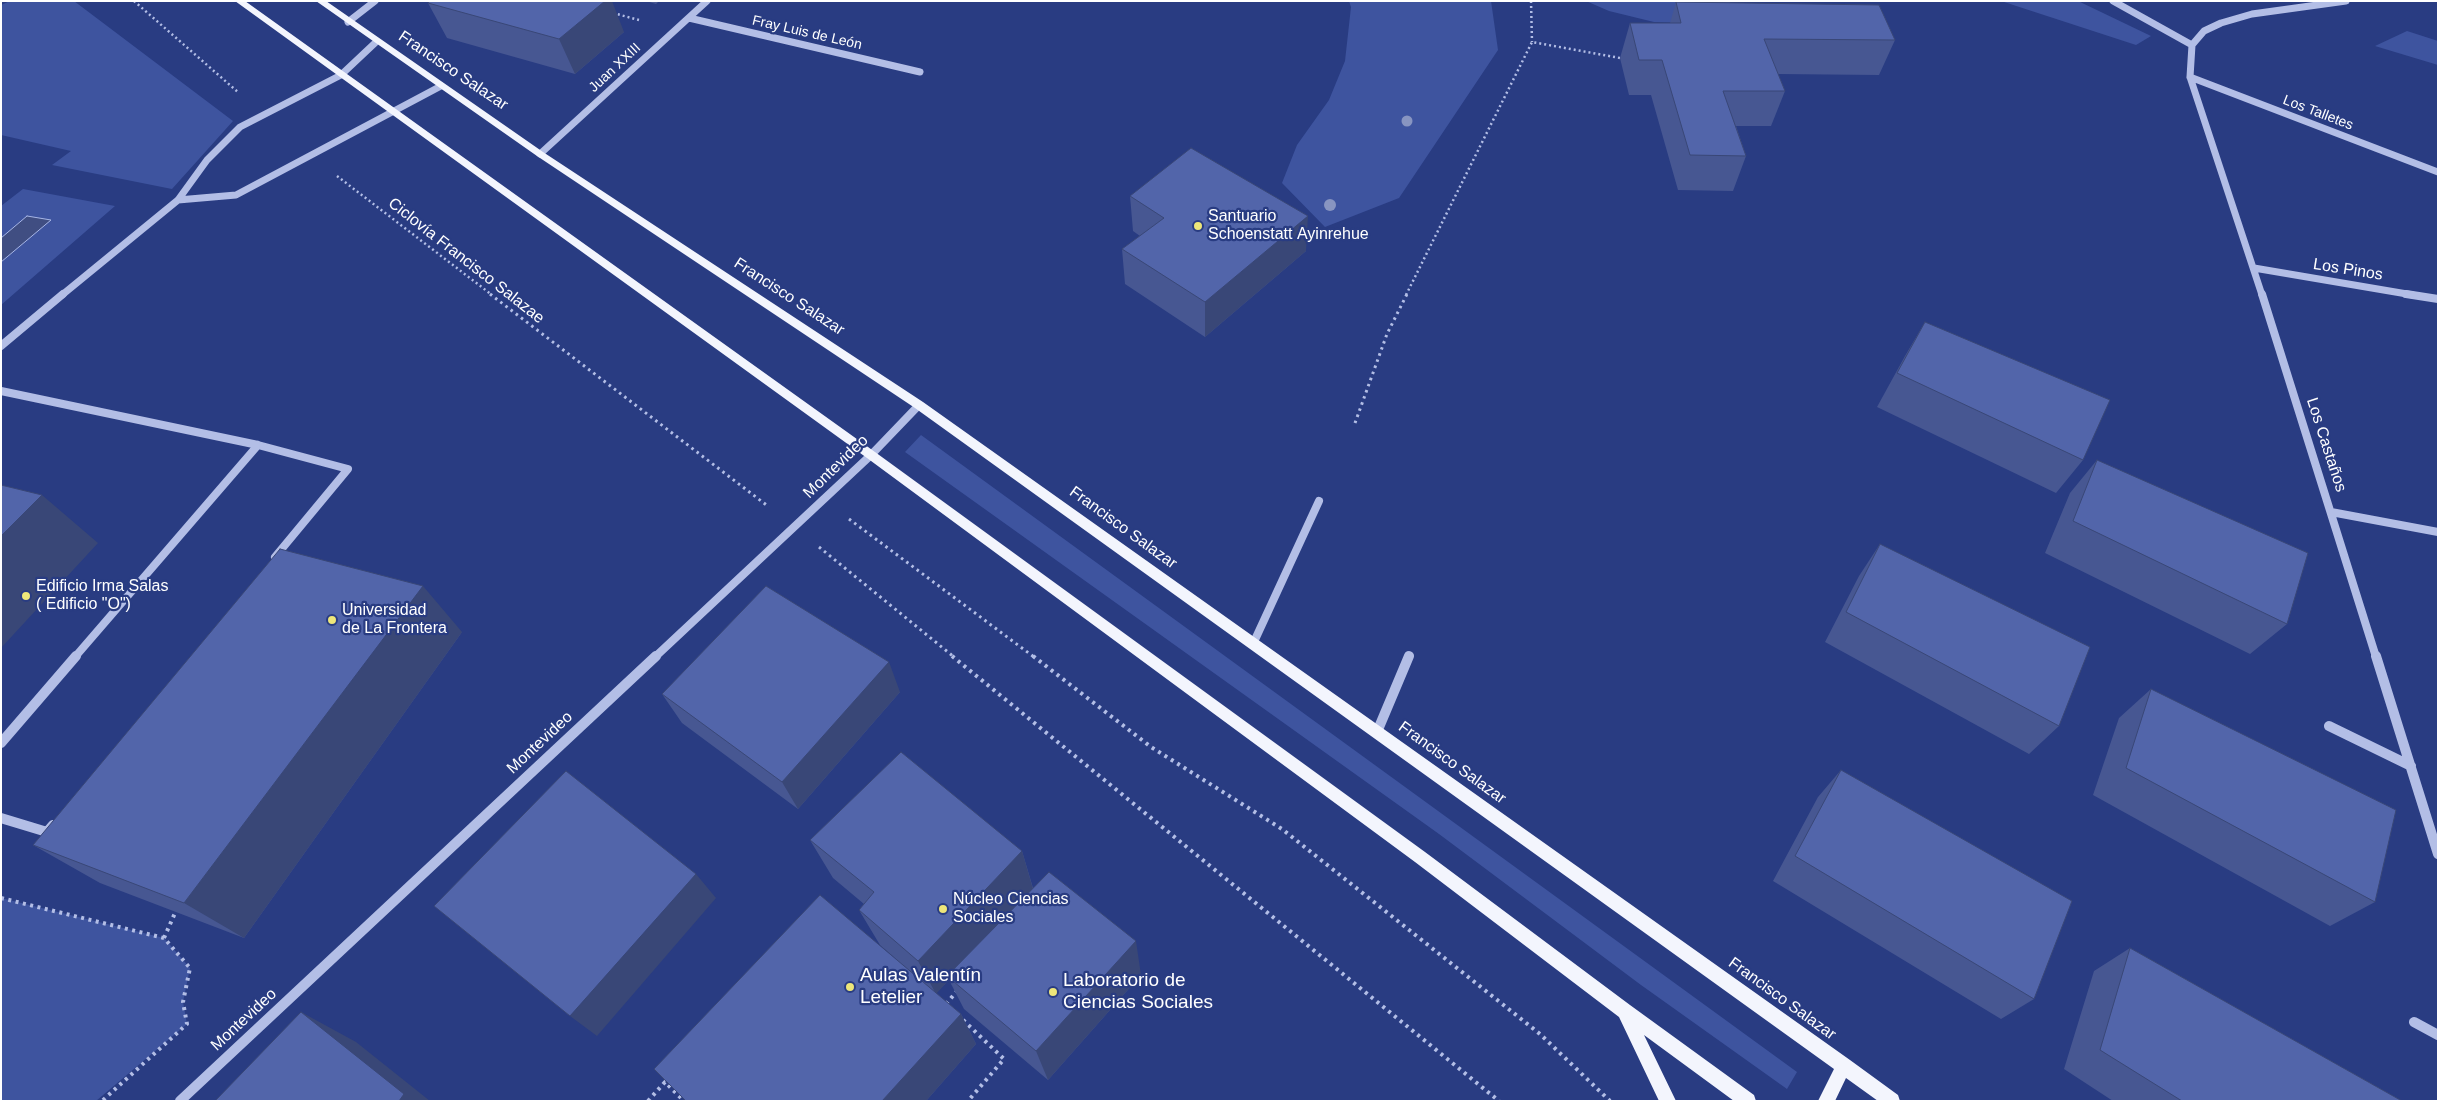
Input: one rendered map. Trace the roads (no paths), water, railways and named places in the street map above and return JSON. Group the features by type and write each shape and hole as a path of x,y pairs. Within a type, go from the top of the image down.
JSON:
{"main road":[{"path":"239,1 870,456 1428,863 1624,1011 1748,1101"},
{"name":"Francisco Salazar","path":"320,1 376,42 540,154 919,405 1892,1101"},
{"path":"1624,1011 1668,1101"},
{"path":"1826,1101 1844,1066"}],"street":[{"path":"348,22 375,1"},
{"name":"Juan XXIII","path":"540,154 707,1"},
{"path":"2113,1 2192,45 2204,31 2221,23 2252,14 2346,1"},
{"path":"2289,1 2294,8"},
{"name":"Fray Luis de León","path":"689,18 920,72"},
{"path":"1,346 150,220 178,200 206,160 240,127 341,74 376,42"},
{"name":"Los Castaños","path":"2192,45 2190,77 2254,268 2437,852"},
{"name":"Los Talletes","path":"2190,77 2438,172"},
{"path":"178,200 236,195 441,86"},
{"name":"Los Pinos","path":"2254,268 2438,298"},
{"path":"1,391 258,445 348,469 266,567"},
{"name":"Montevideo","path":"180,1101 870,456 919,405"},
{"path":"1,743 258,445"},
{"path":"1253,644 1319,502"},
{"path":"2331,512 2438,532"},
{"path":"1376,732 1409,656"},
{"path":"2329,726 2411,766"},
{"path":"1,818 47,832 59,817"},
{"path":"2414,1022 2438,1035"}],"place":[{"name":"Santuario Schoenstatt Ayinrehue","path":"1198,226"},
{"name":"Edificio Irma Salas ( Edificio \"O\")","path":"26,596"},
{"name":"Universidad de La Frontera","path":"332,620"},
{"name":"Núcleo Ciencias Sociales","path":"943,909"},
{"name":"Aulas Valentín Letelier","path":"850,987"},
{"name":"Laboratorio de Ciencias Sociales","path":"1053,992"}]}
